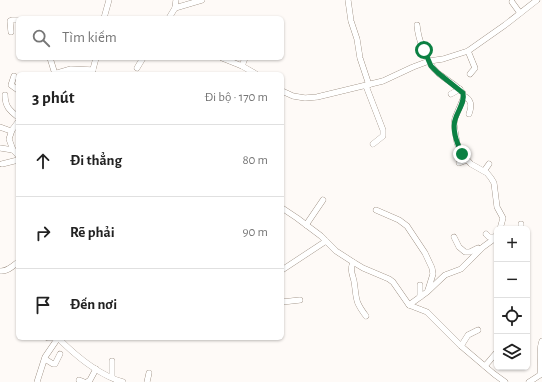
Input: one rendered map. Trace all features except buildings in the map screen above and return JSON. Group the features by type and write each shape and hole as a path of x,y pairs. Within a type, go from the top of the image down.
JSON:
{"street":[{"path":"105,16 109,0"},
{"path":"170,16 175,8 176,0"},
{"path":"175,8 202,0"},
{"path":"284,92 293,96 305,98 317,97 383,81 429,61 443,59 468,51 537,0"},
{"path":"348,1 351,20 357,39 367,85 383,130 383,136 373,144"},
{"path":"512,2 520,13"},
{"path":"11,32 10,21 16,20"},
{"path":"417,25 418,34 429,61 438,73 460,89 464,96 469,100 471,104 470,114"},
{"path":"468,51 475,68 470,74"},
{"path":"50,60 54,72"},
{"path":"61,72 71,69 93,72 96,60"},
{"path":"137,68 142,60"},
{"path":"227,60 252,72"},
{"path":"242,66 244,60"},
{"path":"14,76 12,85 16,88"},
{"path":"452,94 460,89"},
{"path":"5,94 5,103 7,107 16,115"},
{"path":"464,96 454,124 457,143 466,160 484,171 494,183 496,203 503,218 501,226"},
{"path":"16,125 11,131 9,139 13,150 16,153"},
{"path":"0,127 11,131"},
{"path":"0,148 13,150"},
{"path":"2,164 16,160"},
{"path":"459,163 466,160"},
{"path":"484,171 489,164"},
{"path":"306,225 323,200"},
{"path":"284,209 306,225 336,251 363,268 393,282 404,300 409,305 427,312 461,346 503,381"},
{"path":"376,210 403,222 415,236 425,253 433,272 427,292"},
{"path":"486,234 489,237 494,238"},
{"path":"454,237 459,246 465,252 470,252 483,247"},
{"path":"409,305 427,292 445,275 461,269 483,247 494,239"},
{"path":"284,269 326,241"},
{"path":"353,262 351,272 354,280 355,299 358,306 366,316"},
{"path":"0,271 4,272 16,263"},
{"path":"420,285 420,297"},
{"path":"284,302 300,300"},
{"path":"461,346 468,335 478,330"},
{"path":"37,382 44,359 59,340"},
{"path":"61,340 76,355 96,369 120,382"},
{"path":"529,382 541,375 540,346 542,341"},
{"path":"44,359 52,364 55,364 60,354"},
{"path":"485,366 494,356"},
{"path":"112,361 112,377"},
{"path":"88,382 96,369"},
{"path":"147,382 149,373"}],"route":[{"path":"424,50 431,66 463,93 464,96 454,124 457,143 462,154"}]}
